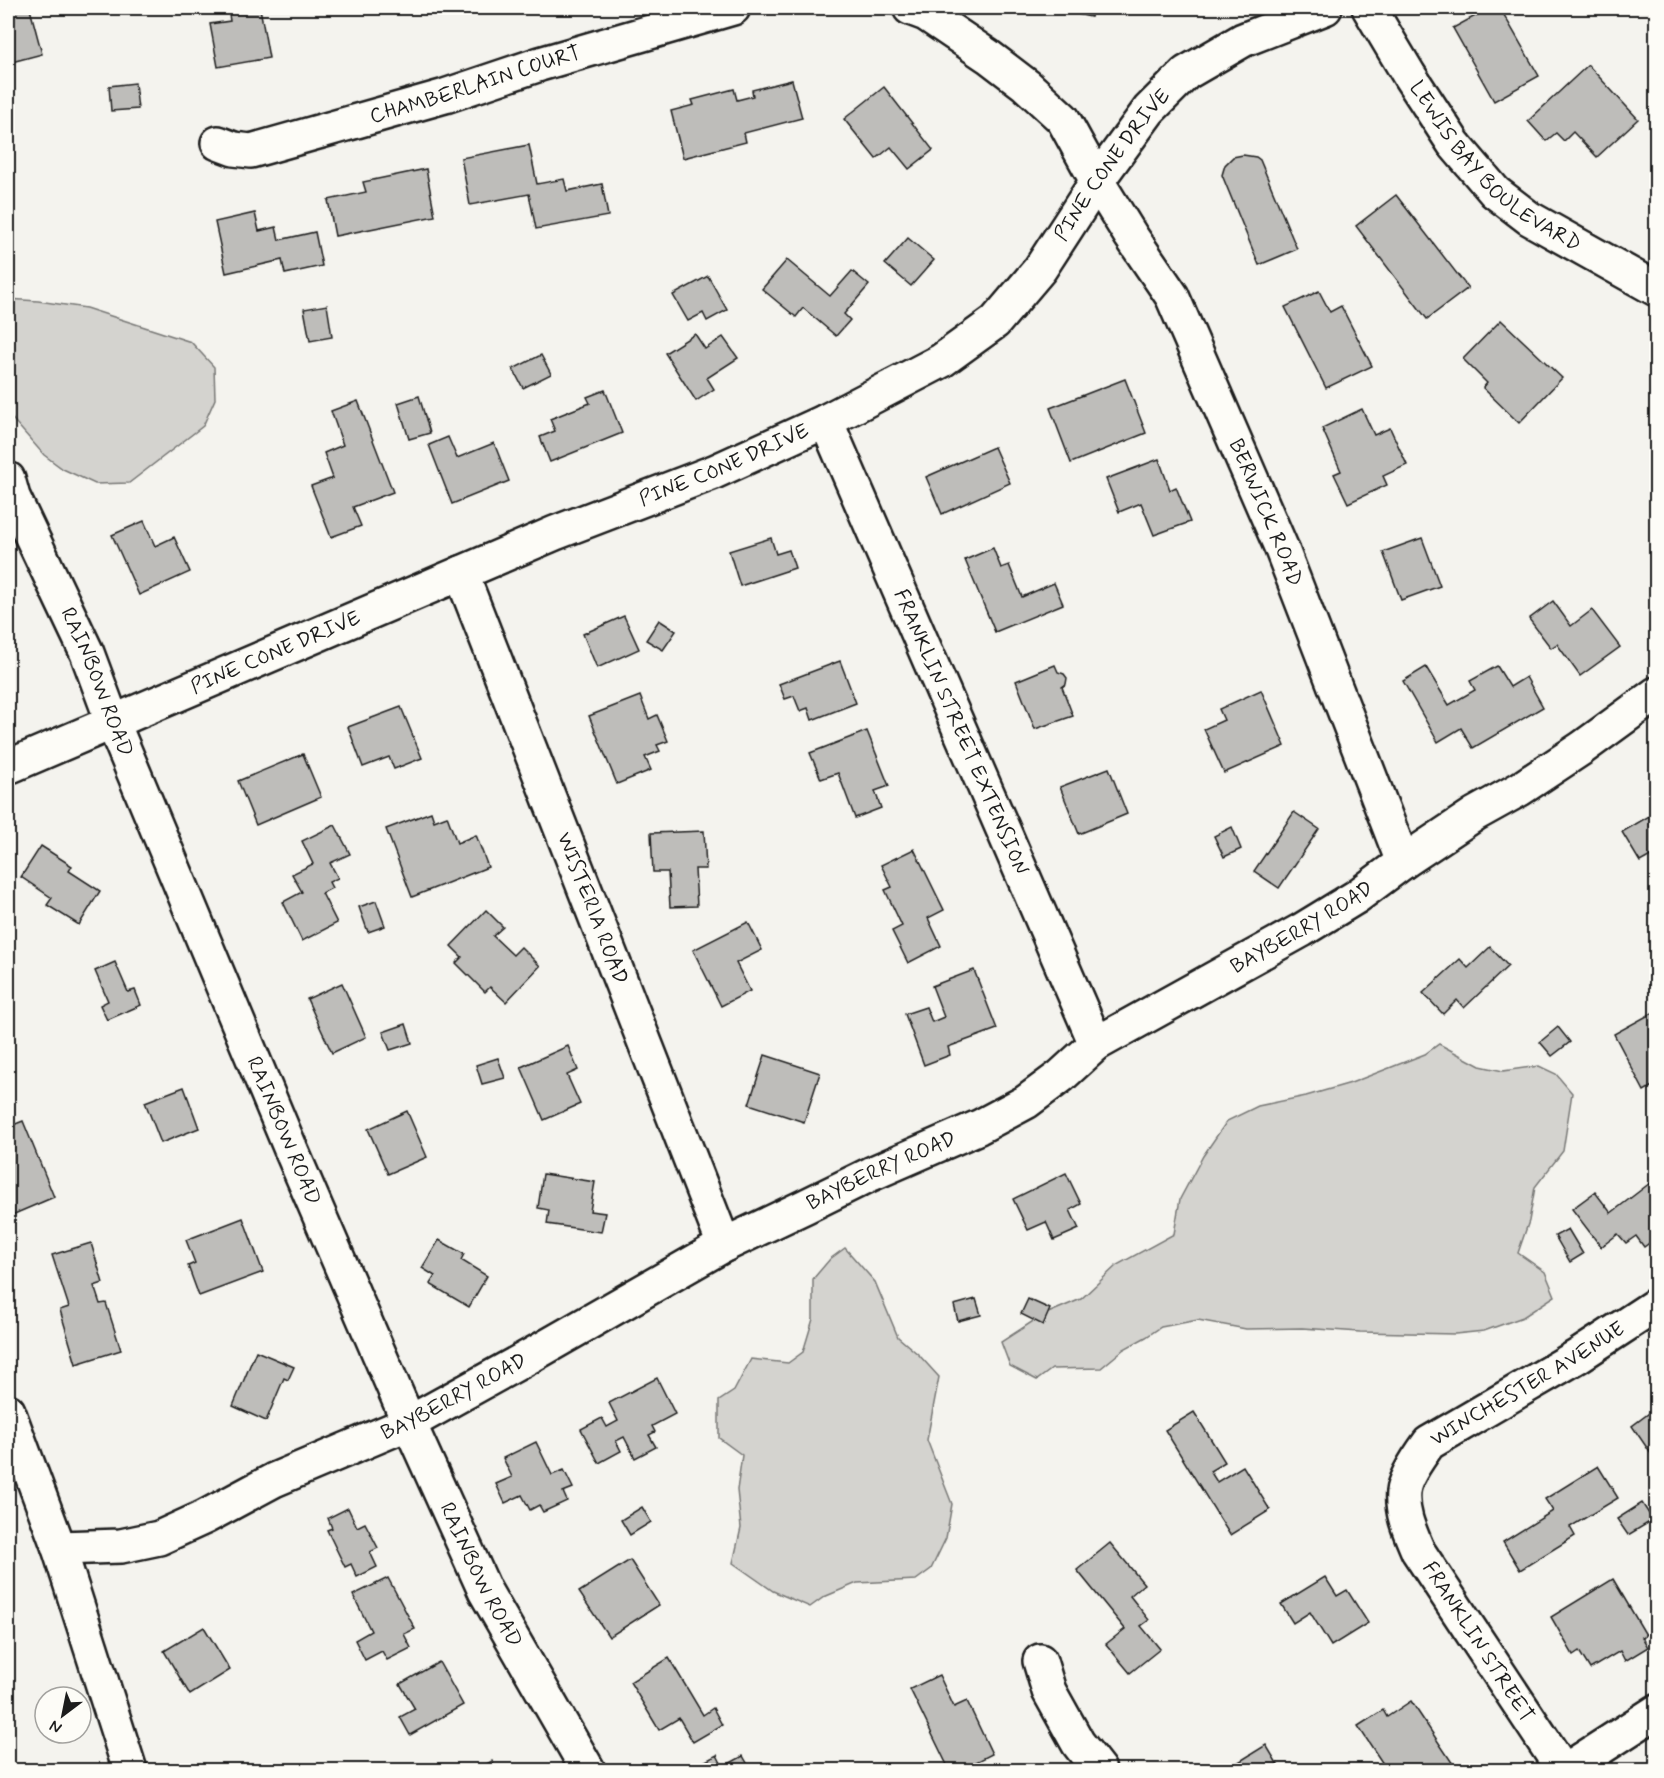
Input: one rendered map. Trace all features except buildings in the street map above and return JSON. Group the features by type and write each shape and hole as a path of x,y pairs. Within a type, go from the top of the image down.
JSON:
{"street":[{"name":"CHAMBERLAIN COURT","path":"218,143 234,149 251,151 445,96 540,64 733,8"},
{"path":"910,8 926,14 988,56 1026,85 1063,118 1098,181"},
{"name":"PINE CONE DRIVE","path":"8,767 555,533 714,472 826,422 941,362 995,322 1040,269 1098,181 1149,110 1186,73 1243,40 1325,8"},
{"name":"LEWIS BAY BOULEVARD","path":"1369,8 1454,144 1495,192 1529,218 1656,289"},
{"name":"BERWICK ROAD","path":"1098,181 1131,236 1172,296 1281,547 1403,862"},
{"name":"FRANKLIN STREET EXTENSION","path":"826,422 1096,1044"},
{"name":"RAINBOW ROAD","path":"8,479 13,497 87,653 113,723 292,1152 409,1423 485,1591 588,1770"},
{"name":"WISTERIA ROAD","path":"461,573 724,1245"},
{"name":"BAYBERRY ROAD","path":"59,1548 121,1546 159,1538 205,1517 274,1480 409,1423 724,1245 871,1174 979,1127 1026,1102 1061,1076 1096,1044 1356,897 1403,862 1475,814 1520,789 1582,748 1656,694"},
{"name":"WINCHESTER AVENUE","path":"1404,1508 1403,1491 1416,1462 1429,1443 1578,1356 1656,1305"},
{"path":"8,1411 59,1548 130,1770"},
{"name":"FRANKLIN STREET","path":"1404,1508 1406,1520 1418,1551 1564,1770"},
{"path":"1040,1661 1049,1691 1078,1743 1098,1770"},
{"path":"1564,1770 1656,1712"}],"shaded area":[{"path":"8,299 86,308 191,342 214,367 215,399 203,426 129,483 95,484 63,469 44,455 8,414"},
{"path":"1439,1044 1480,1066 1503,1071 1539,1066 1556,1074 1572,1093 1563,1151 1535,1187 1529,1221 1518,1253 1545,1272 1555,1296 1523,1317 1484,1331 1455,1334 1302,1328 1246,1329 1198,1320 1161,1327 1124,1349 1101,1368 1052,1369 1037,1380 1010,1366 1001,1342 1041,1316 1081,1299 1117,1265 1174,1234 1180,1199 1203,1156 1227,1121 1258,1106 1306,1096 1351,1083 1425,1054"},
{"path":"845,1248 875,1282 898,1337 939,1377 927,1440 952,1504 946,1538 931,1569 916,1580 857,1583 824,1597 810,1607 773,1591 733,1563 741,1528 737,1490 742,1455 719,1438 719,1401 734,1391 751,1359 788,1363 803,1352 813,1319 813,1279 830,1259"}]}
